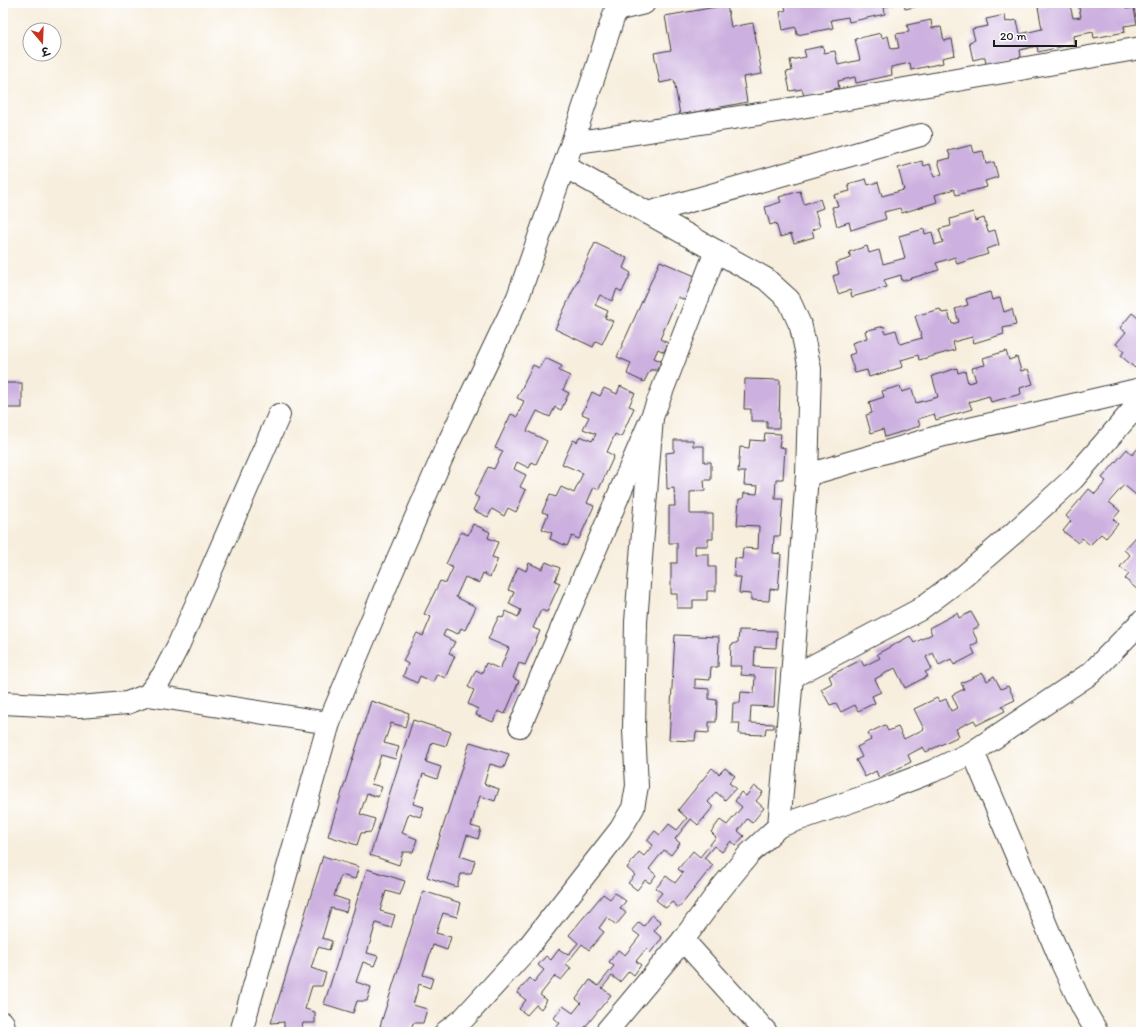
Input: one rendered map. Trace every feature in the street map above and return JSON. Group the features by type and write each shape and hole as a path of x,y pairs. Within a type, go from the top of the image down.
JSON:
{"street":[{"path":"241,1032 329,722 438,467 518,296 572,143 617,6 644,3"},
{"path":"572,143 790,109 1141,48"},
{"path":"648,213 921,135"},
{"path":"564,166 766,279 789,300 801,327 810,369 807,475 779,826"},
{"path":"520,726 652,417 716,251"},
{"path":"807,475 944,435 1141,388"},
{"path":"792,677 919,610 963,577 1073,479 1141,400"},
{"path":"148,695 163,675 178,646 279,415"},
{"path":"446,1032 464,1018 526,950 620,830 633,808 637,786 634,730 636,622 652,417"},
{"path":"606,1032 683,940 749,854 779,826 882,792 933,771 973,752 1091,673 1138,636"},
{"path":"3,703 79,707 127,703 148,695 329,722"},
{"path":"973,752 1062,963 1084,1008 1098,1032"},
{"path":"683,940 766,1032"},
{"path":"3,1023 5,1032"}],"building":[{"path":"784,3 897,4 884,7 885,14 849,22 848,17 831,20 833,28 797,35 796,27 783,30 780,12 786,10"},
{"path":"904,3 928,3 928,4 905,9"},
{"path":"1063,3 1064,6 1070,5 1073,18 1081,17 1078,3 1125,3 1126,9 1134,8 1137,24 1124,26 1125,32 1094,38 1093,32 1073,36 1074,44 1038,52 1037,46 1020,50 1021,57 986,65 985,57 973,60 969,42 975,40 972,29 988,26 986,19 1005,15 1006,22 1017,20 1020,34 1042,29 1038,7"},
{"path":"727,5 731,27 753,23 762,74 743,77 747,102 680,115 674,80 660,83 654,53 671,50 665,16"},
{"path":"931,20 932,28 941,27 944,41 952,39 955,55 942,58 943,63 911,70 910,63 891,67 892,75 856,83 855,77 838,81 839,88 804,96 802,89 790,91 786,72 792,71 790,60 806,57 804,50 823,46 824,53 835,51 838,65 860,60 855,39 881,33 882,38 888,36 891,49 899,48 896,34 909,32 907,25"},
{"path":"972,145 974,153 983,151 986,164 994,162 998,177 985,181 987,187 956,195 954,189 935,195 937,202 902,213 900,208 884,212 886,219 851,230 849,222 837,226 832,207 838,206 834,195 850,191 848,184 866,179 868,185 878,182 882,196 904,190 898,168 922,161 924,166 930,164 934,177 942,174 938,161 951,158 948,151"},
{"path":"800,191 804,204 820,199 823,208 815,211 820,227 812,230 814,237 794,243 791,234 780,237 776,223 770,225 765,207 781,202 779,197"},
{"path":"973,212 975,221 984,218 988,232 995,230 999,245 986,249 988,254 957,264 955,257 936,263 939,270 902,281 901,275 884,280 887,287 852,297 850,290 838,294 833,276 839,274 836,263 851,258 849,252 867,246 869,253 879,250 883,264 905,258 899,236 924,229 925,234 932,232 935,245 943,242 939,229 951,226 950,219"},
{"path":"595,243 627,258 623,268 631,273 622,292 617,289 612,301 600,295 595,305 608,311 605,318 613,321 602,344 596,341 593,347 555,329"},
{"path":"660,261 695,276 691,284 698,287 691,303 678,297 660,339 668,343 664,352 658,349 654,358 661,361 657,370 650,370 644,382 627,374 631,363 617,357"},
{"path":"990,292 992,300 1000,298 1004,312 1012,309 1016,325 1003,328 1004,334 974,343 972,337 953,342 955,350 919,360 918,355 901,360 903,367 869,377 867,370 855,373 849,355 855,353 852,343 867,338 865,331 884,326 885,333 896,330 900,344 922,338 915,316 940,309 942,313 948,312 952,324 959,322 955,309 968,305 966,299"},
{"path":"1132,313 1138,318 1141,314 1141,361 1135,368 1121,356 1124,351 1116,344 1126,332 1120,328"},
{"path":"1006,351 1009,360 1017,357 1021,371 1028,369 1033,384 1020,388 1021,394 991,402 989,396 969,402 972,409 936,420 934,414 918,419 920,426 885,437 883,429 871,433 866,415 872,413 869,402 884,397 882,391 900,386 902,392 912,389 916,403 938,397 932,376 957,368 958,373 965,371 968,383 976,381 972,368 985,365 983,358"},
{"path":"545,358 562,366 559,371 570,376 563,390 569,393 561,410 555,407 550,417 537,411 527,431 547,441 536,464 532,462 529,468 517,462 514,469 526,475 520,487 526,490 516,512 508,508 504,516 492,509 488,517 473,510 479,498 474,495 488,467 494,469 503,451 495,448 511,414 517,417 524,401 517,398 533,365 539,368"},
{"path":"745,379 780,380 779,428 767,428 767,421 751,421 751,409 744,409"},
{"path":"3,383 22,383 22,408 3,408"},
{"path":"620,386 635,393 629,406 634,408 621,437 615,434 607,452 614,456 599,489 594,487 587,503 594,506 579,539 572,536 567,546 550,539 552,533 542,529 548,514 542,512 550,495 556,497 561,487 574,493 583,473 562,464 573,440 577,442 580,436 592,441 596,434 583,429 589,417 582,414 592,392 600,396 604,388 617,394"},
{"path":"765,433 781,434 779,447 785,448 783,479 776,479 775,499 783,499 780,536 774,536 773,553 781,554 778,590 770,589 769,601 751,600 751,594 739,593 741,577 734,577 735,558 742,559 743,548 758,549 759,526 737,525 739,499 743,499 744,493 757,494 758,486 744,485 745,472 738,472 740,447 749,448 750,440 764,441"},
{"path":"674,440 693,440 693,446 704,446 704,462 711,462 711,480 704,480 705,491 690,492 690,514 713,514 713,539 708,539 708,546 695,546 695,554 709,554 709,567 716,567 716,591 707,591 707,600 693,600 693,608 677,608 677,594 671,594 671,563 677,563 677,543 669,543 669,506 675,506 674,488 667,489 666,453 674,452"},
{"path":"1141,445 1141,499 1124,485 1109,502 1120,511 1113,519 1118,524 1106,538 1101,534 1090,545 1082,538 1078,543 1063,531 1071,521 1066,516 1089,489 1095,494 1106,481 1102,478 1127,449 1132,455"},
{"path":"473,524 490,532 488,538 498,542 492,557 498,559 490,577 483,573 479,583 465,577 456,597 476,607 465,630 461,628 458,634 446,629 443,636 455,642 449,653 455,656 445,678 437,674 433,682 420,676 417,683 403,676 408,664 403,661 417,633 423,636 431,617 424,614 440,581 446,583 453,568 446,564 461,532 468,535"},
{"path":"1137,536 1141,540 1141,589 1139,591 1125,579 1129,574 1120,567 1130,555 1124,550"},
{"path":"546,562 560,568 555,581 560,583 547,612 541,610 533,628 540,631 525,665 519,663 513,678 519,681 505,714 498,711 493,722 476,715 478,709 468,704 474,690 468,687 476,670 482,673 486,663 500,669 509,648 488,639 499,616 503,618 506,611 518,617 521,610 509,604 514,592 508,590 518,567 526,571 529,563 542,569"},
{"path":"971,612 979,626 972,630 978,642 971,646 975,654 954,665 951,659 939,665 933,653 926,657 932,669 925,672 928,676 905,688 895,668 875,679 881,692 872,696 875,703 858,711 855,705 841,712 836,703 830,705 821,689 832,683 829,676 861,660 864,666 880,658 877,654 910,636 914,643 932,634 929,628 957,613 959,618"},
{"path":"739,630 777,631 776,648 755,647 754,667 776,668 774,707 751,706 750,723 774,724 774,728 766,728 765,735 739,734 740,723 732,723 733,703 740,703 741,692 754,693 755,676 741,675 742,666 730,666 731,645 738,642"},
{"path":"675,635 719,637 718,667 711,667 710,680 695,679 695,688 709,689 709,699 717,700 716,722 709,722 709,733 696,732 695,741 669,740"},
{"path":"983,673 987,681 994,676 1001,689 1008,686 1015,700 1002,706 1005,711 977,725 974,720 956,729 959,736 926,752 923,747 908,755 911,762 879,778 876,771 865,777 856,760 862,757 857,747 871,740 868,733 885,725 888,731 898,727 904,739 924,729 914,709 937,698 939,702 946,699 951,711 958,708 952,695 964,689 961,683"},
{"path":"371,701 409,713 405,727 391,723 384,743 399,747 395,759 381,755 371,784 382,787 378,797 367,793 360,814 375,819 371,832 361,833 357,845 328,836"},
{"path":"413,720 451,732 446,746 432,742 426,762 441,767 437,779 423,774 413,804 424,807 420,817 409,813 402,833 417,839 413,852 403,852 399,865 370,855"},
{"path":"470,742 509,754 504,768 490,764 484,784 499,789 495,801 480,796 471,826 481,829 478,839 467,835 460,856 475,861 471,874 461,874 457,887 427,877"},
{"path":"712,768 719,774 725,768 735,776 729,783 736,788 725,800 716,792 708,802 713,807 698,825 691,819 675,839 680,843 671,855 664,850 649,869 656,875 650,883 645,880 637,890 628,883 635,875 627,868 639,852 644,856 653,845 647,840 655,831 660,835 669,824 677,830 687,818 678,810"},
{"path":"754,786 763,792 756,801 764,808 752,823 747,819 738,831 744,836 736,845 731,841 722,852 714,846 704,858 713,865 679,908 672,902 666,908 656,900 662,893 656,888 666,876 675,883 683,873 678,869 693,851 700,857 716,837 711,832 720,820 727,825 742,807 735,801 741,792 746,796"},
{"path":"323,856 359,867 355,879 341,875 334,896 349,901 346,912 331,908 322,938 332,941 329,950 318,947 311,968 326,973 322,986 312,986 305,1009 315,1012 315,1023 303,1023 301,1032 284,1032 284,1022 271,1023"},
{"path":"367,869 405,881 400,895 386,891 380,911 395,915 391,928 376,923 367,953 378,956 374,966 363,962 356,982 371,987 367,1001 357,1001 353,1013 324,1004"},
{"path":"423,891 461,903 457,917 443,913 436,933 451,937 447,950 433,945 423,975 433,978 430,988 419,984 413,1005 427,1009 423,1023 413,1023 410,1032 399,1032 380,1026"},
{"path":"615,893 626,901 620,908 626,913 616,925 607,917 599,928 604,932 589,950 582,944 566,964 571,968 561,980 555,976 540,995 547,1000 541,1009 536,1005 527,1015 519,1009 526,1000 517,993 530,978 534,982 544,970 538,965 546,956 551,960 559,949 568,955 578,943 569,935 603,894 610,899"},
{"path":"652,915 661,922 654,931 662,938 650,953 646,949 636,961 641,965 634,975 629,971 620,982 612,976 602,988 611,995 581,1032 557,1032 554,1030 560,1023 554,1018 563,1006 573,1013 581,1003 576,999 590,980 598,986 614,966 609,962 618,950 625,955 640,936 632,930 639,922 644,926"}]}
